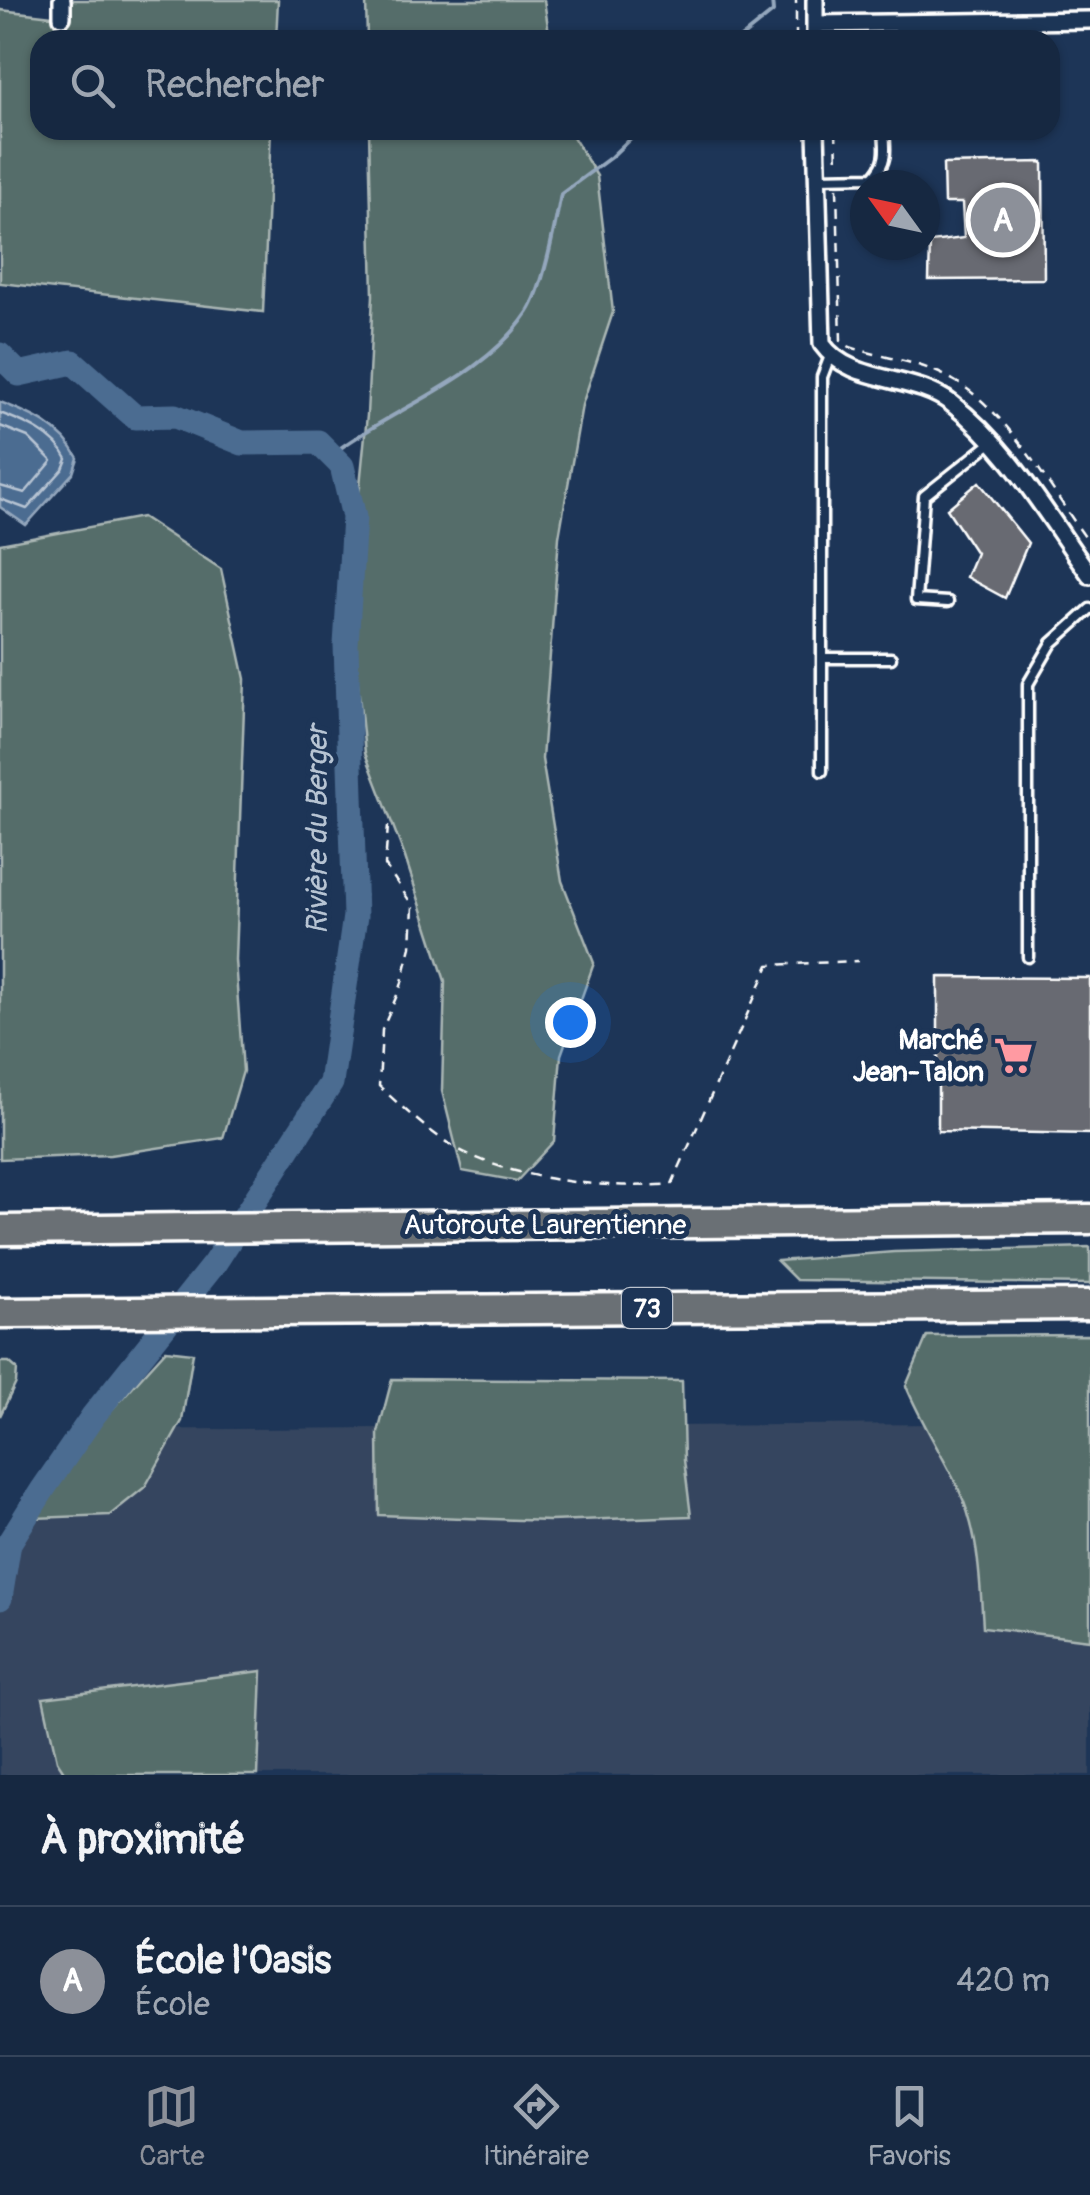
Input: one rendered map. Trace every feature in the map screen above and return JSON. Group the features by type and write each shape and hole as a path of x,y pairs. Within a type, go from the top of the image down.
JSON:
{"highway":[{"name":"Autoroute Laurentienne","path":"0,1230 1090,1219"},
{"name":"73","path":"0,1313 1090,1306"}],"street":[{"path":"815,30 816,0"},
{"path":"861,30 1090,20"},
{"path":"816,140 822,344 840,364 925,388 966,416 992,442 1090,575"}],"lane":[{"path":"817,178 873,177 885,159 883,140"},
{"path":"822,772 822,377 830,356"},
{"path":"948,602 916,600 924,496 992,442"},
{"path":"1028,958 1028,684 1052,643 1090,608"},
{"path":"824,658 891,658"}],"path":[{"path":"796,0 796,30"},
{"path":"836,140 841,341 850,348 952,379 986,403 1090,544"},
{"path":"388,826 385,865 413,906 405,973 382,1030 379,1086 416,1120 454,1147 506,1169 635,1188 672,1184 769,964 858,961"}],"shaded area":[{"path":"1090,1423 1090,1775 0,1775 0,1572 12,1524 81,1430"}],"green space":[{"path":"62,0 278,0 276,30 30,30 30,140 271,140 263,312 0,283 0,10 61,17"},
{"path":"366,0 544,0 548,30 367,30"},
{"path":"369,140 575,140 597,176 613,312 582,405 559,537 542,759 562,881 594,963 561,1055 554,1141 517,1181 462,1171 442,1091 445,981 405,857 365,753 349,596 367,415 373,295"},
{"path":"142,517 221,569 245,679 235,960 243,1071 223,1138 110,1155 0,1159 0,544"},
{"path":"1090,1247 1090,1284 796,1280 777,1261 894,1252"},
{"path":"1090,1335 1090,1640 983,1627 977,1557 966,1506 906,1386 927,1336"},
{"path":"166,1350 193,1353 182,1421 145,1487 110,1515 36,1518 96,1427"},
{"path":"0,1362 9,1362 17,1369 16,1383 0,1416"},
{"path":"392,1379 682,1381 684,1460 691,1516 550,1521 379,1515 378,1433"},
{"path":"262,1671 258,1775 66,1775 57,1761 43,1698"}],"water":[{"path":"0,402 54,430 78,458 73,473 26,525 0,507"}],"building":[{"path":"1043,162 1044,279 929,280 930,260 940,260 940,241 964,238 962,203 944,203 943,164"},
{"path":"979,482 1028,543 1005,598 966,577 976,553 947,509"},
{"name":"Marché Jean-Talon","path":"938,977 1090,978 1090,1134 938,1131"}],"waterway":[{"path":"750,30 773,12 772,0"},
{"path":"331,455 462,375 509,336 534,301 561,194 629,140"},
{"name":"Rivière du Berger","path":"0,355 19,374 73,362 135,417 175,416 242,443 318,442 342,466 354,517 346,645 355,916 331,1083 214,1264 93,1416 43,1489 9,1543 0,1598"}],"place":[{"name":"École l'Oasis","path":"1003,220"},
{"name":"Marché Jean-Talon","path":"1014,1055"}]}
